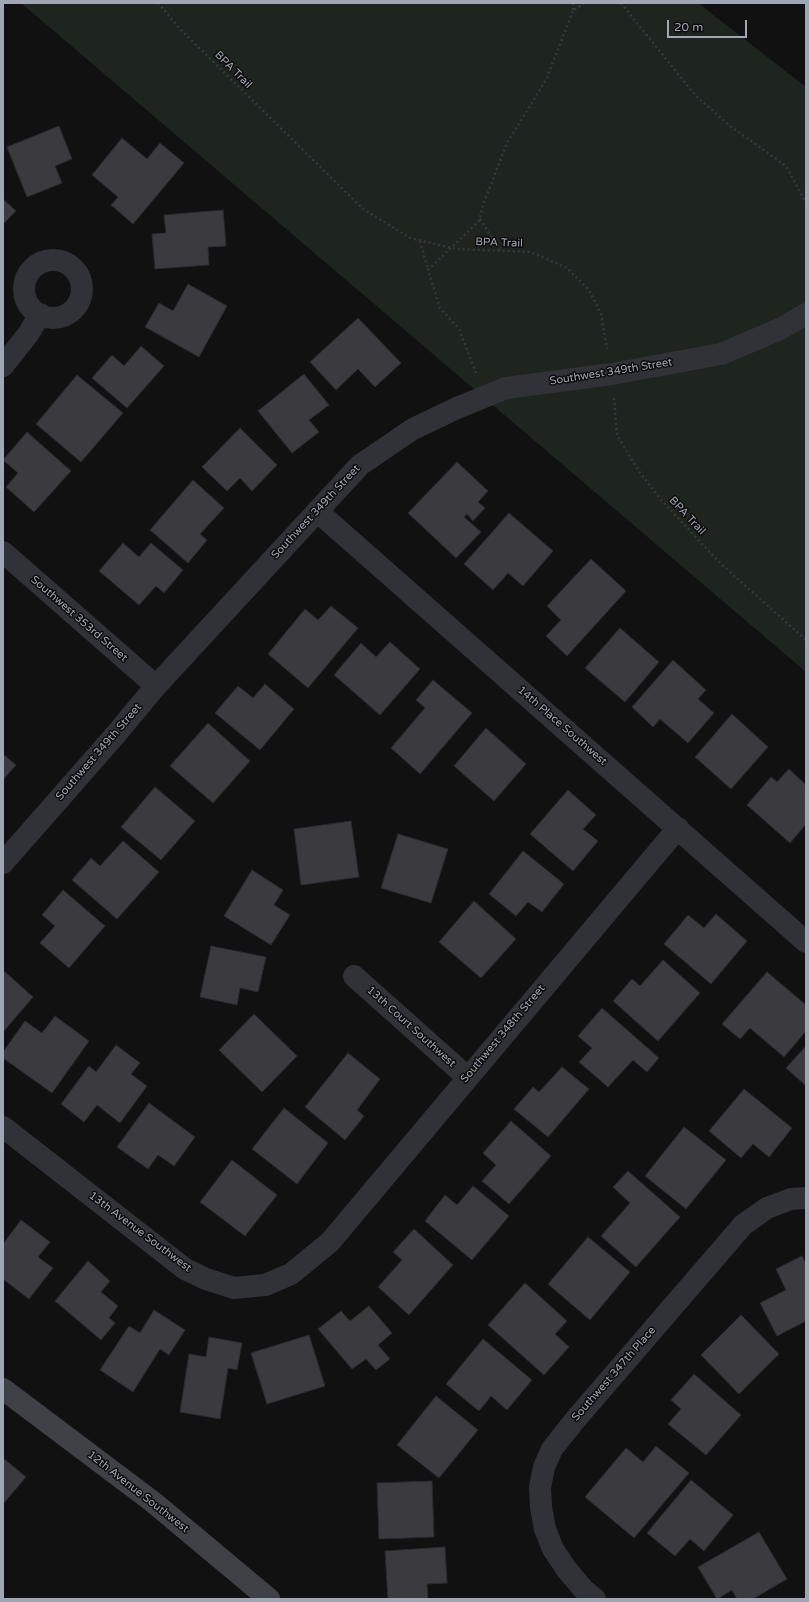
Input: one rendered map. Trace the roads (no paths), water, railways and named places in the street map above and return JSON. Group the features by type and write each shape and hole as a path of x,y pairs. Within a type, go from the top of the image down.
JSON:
{"street":[{"path":"3,366 30,333 40,314"},
{"name":"Southwest 349th Street","path":"3,863 117,733 156,686 360,465 413,429 506,388 612,374 721,354 780,330 806,314"},
{"name":"14th Place Southwest","path":"317,511 806,942"},
{"name":"Southwest 353rd Street","path":"3,552 156,686"},
{"name":"Southwest 348th Street","path":"330,1242 678,828"},
{"name":"13th Court Southwest","path":"354,976 468,1077"},
{"name":"13th Avenue Southwest","path":"3,1127 185,1269 213,1281 234,1288 265,1285 291,1274 330,1242"},
{"name":"Southwest 347th Place","path":"595,1599 584,1590 567,1570 553,1549 545,1529 540,1507 540,1487 544,1467 552,1449 580,1414 743,1226 767,1208 791,1200 806,1198"},
{"name":"12th Avenue Southwest","path":"3,1389 153,1502 262,1597"}]}
